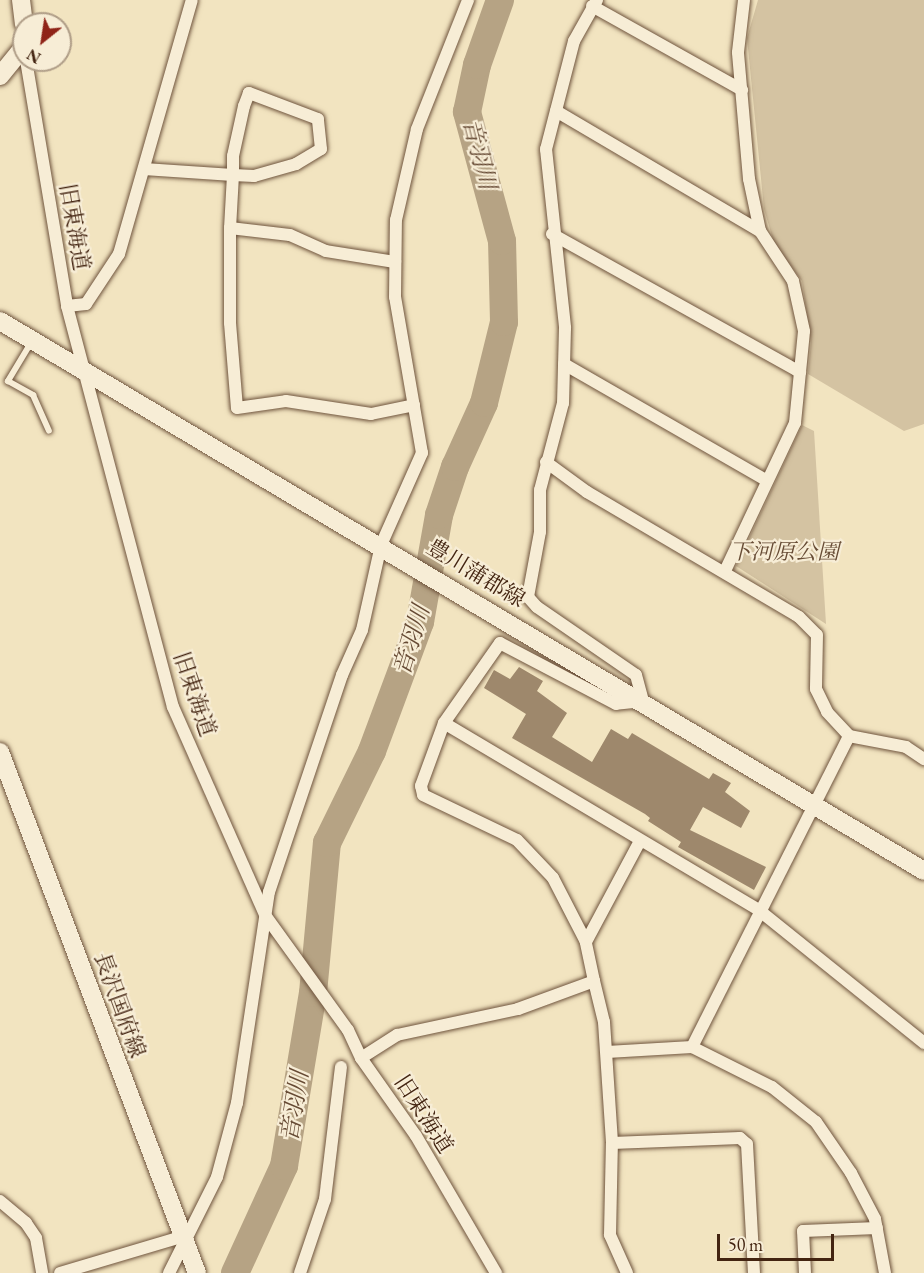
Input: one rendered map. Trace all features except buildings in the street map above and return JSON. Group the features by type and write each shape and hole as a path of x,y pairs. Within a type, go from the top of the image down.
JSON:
{"main road":[{"path":"0,76 12,61"},
{"name":"豊川蒲郡線","path":"0,321 490,609 924,871"},
{"name":"長沢国府線","path":"0,752 197,1273"}],"street":[{"path":"67,306 86,304 118,254 192,0"},
{"path":"169,1273 187,1244 218,1177 237,1103 269,892 342,675 362,630 385,548 422,453 395,297 396,220 417,129 468,0"},
{"path":"725,571 766,480 795,423 804,331 793,281 760,231 749,179 738,52 744,0"},
{"path":"627,1273 610,1235 612,1143 607,1052 586,942 553,878 517,840 423,795 421,786 444,723 500,643 616,704 644,701 636,675 528,597 540,532 540,490 563,403 565,328 552,234 546,149 574,41 594,3 742,90"},
{"name":"旧東海道","path":"29,72 67,306 173,707 265,915 337,1015 362,1058 416,1136 496,1273"},
{"path":"144,169 233,175 254,176 297,164 321,148 318,119 249,93 236,146 233,175 230,228 230,324 237,408 286,401 371,414 414,405"},
{"path":"556,111 760,231"},
{"path":"230,228 290,235 326,250 395,261"},
{"path":"552,234 800,372"},
{"path":"564,364 766,480"},
{"path":"546,462 587,492 800,617 817,635 816,689 827,712 849,736 906,747 924,759"},
{"path":"444,723 760,911 924,1043"},
{"path":"692,1047 849,736"},
{"path":"586,942 640,841"},
{"path":"362,1058 397,1035 518,1009 594,981"},
{"path":"607,1052 692,1047 772,1087 816,1122 851,1173 877,1228 885,1273"},
{"path":"300,1273 325,1199 341,1067"},
{"path":"612,1143 740,1137 747,1144 754,1273"},
{"path":"0,1201 26,1222 36,1238 42,1273"},
{"path":"805,1273 802,1231 877,1228"},
{"path":"60,1273 187,1244"}],"lane":[{"path":"32,341 8,381 33,395 49,431"}],"green space":[{"path":"758,0 924,0 924,424 904,431 808,374 811,343 802,281 774,243 764,209 747,38"},
{"name":"下河原公園","path":"802,425 814,431 826,624 736,566"}],"waterway":[{"name":"音羽川","path":"235,1273 284,1166 313,993 327,843 372,751 420,622 439,515 455,467 484,403 504,322 502,241 467,112 477,65 500,0"}]}
